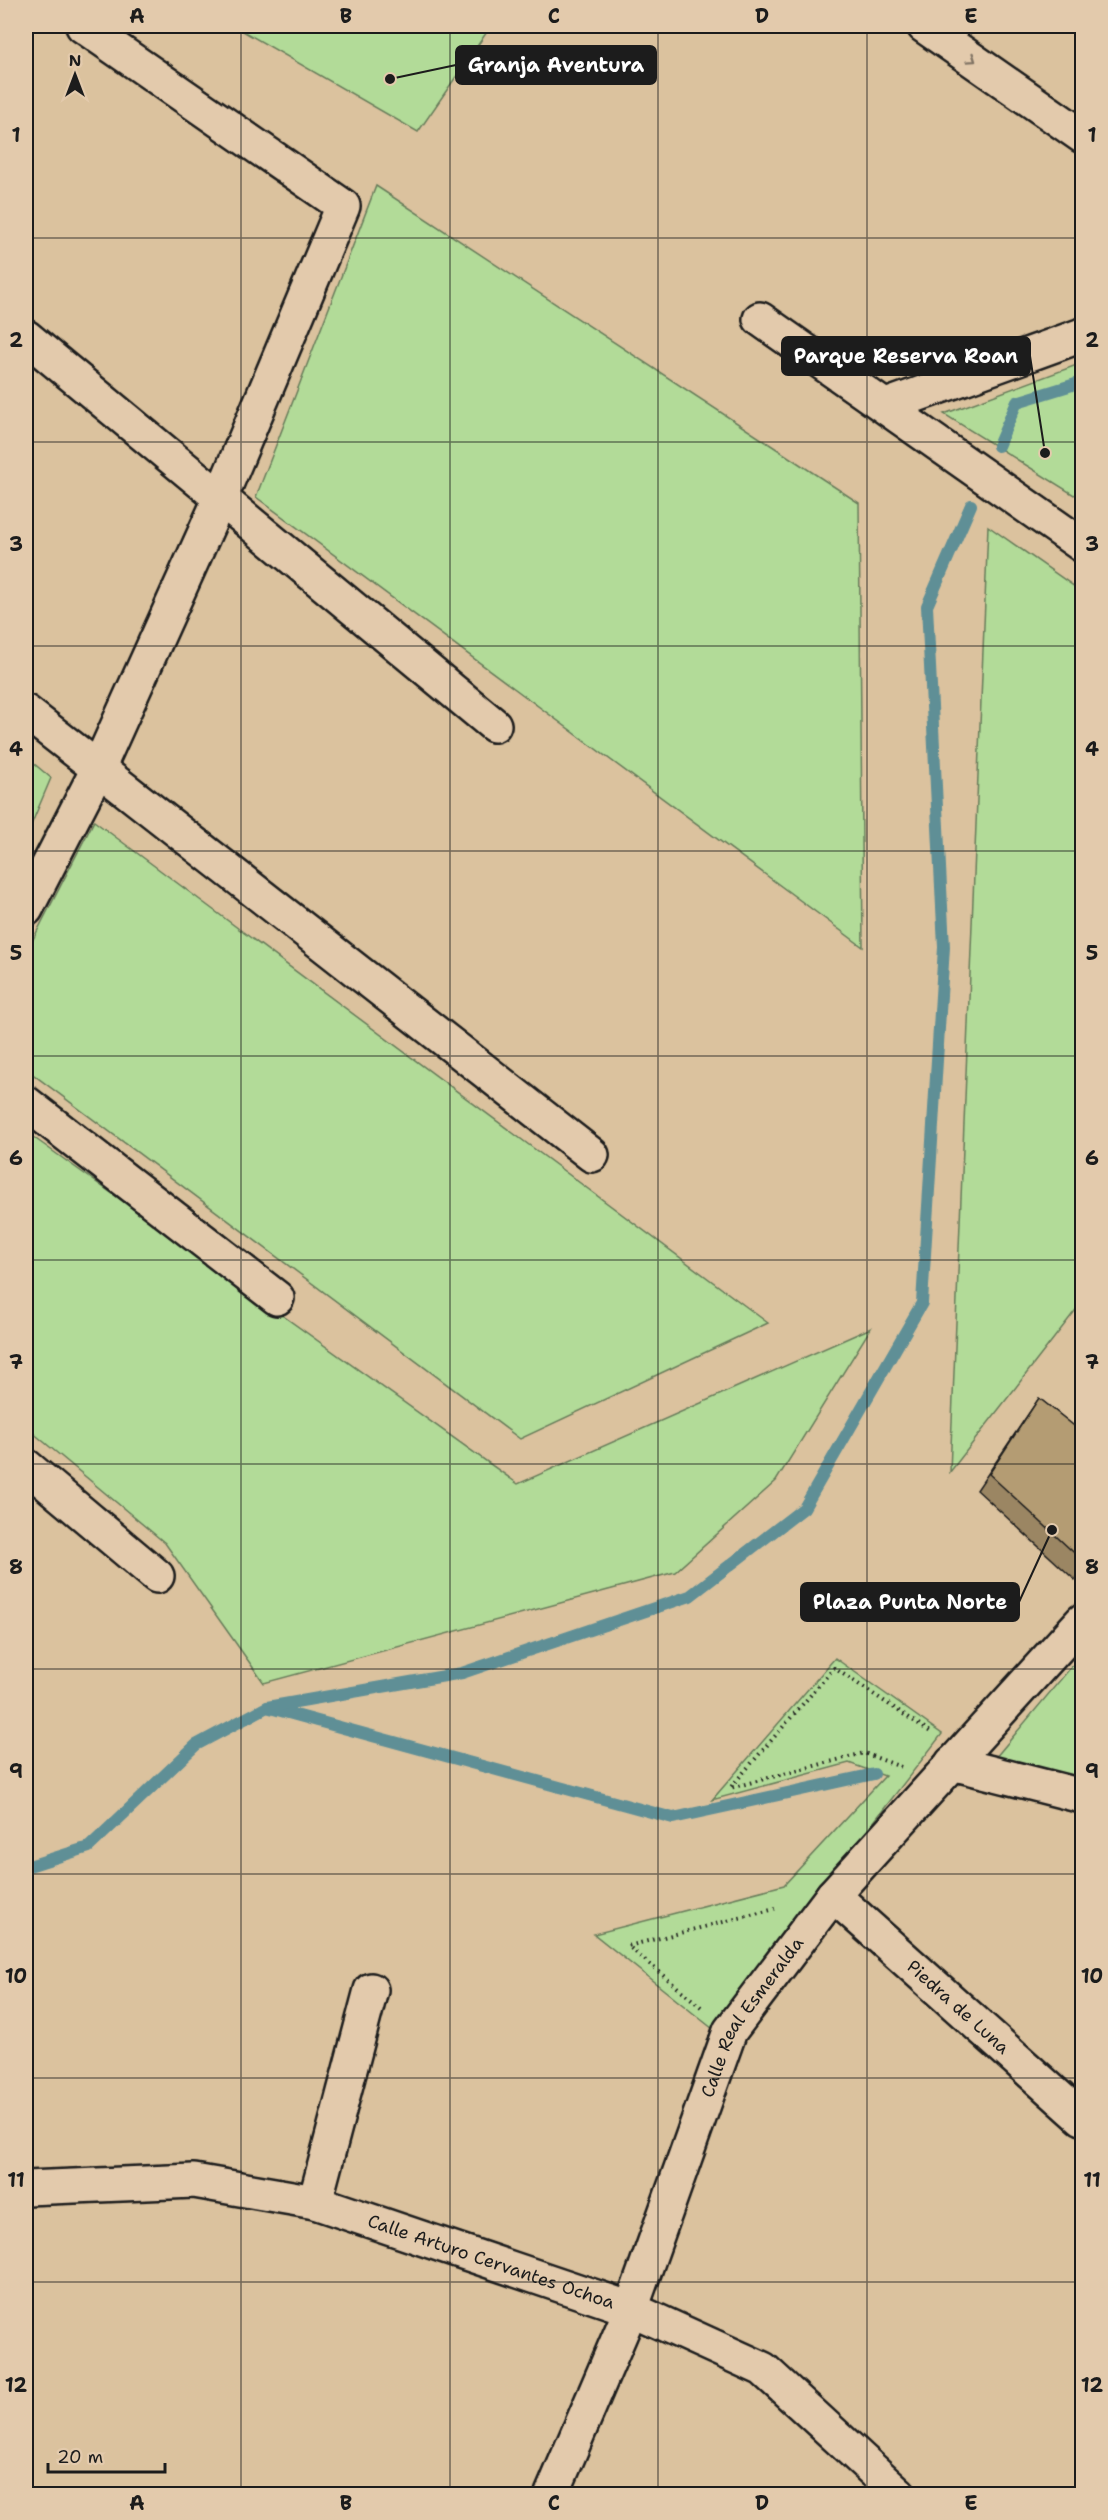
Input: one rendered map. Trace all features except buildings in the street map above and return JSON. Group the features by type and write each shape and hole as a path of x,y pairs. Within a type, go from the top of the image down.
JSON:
{"street":[{"path":"26,909 98,769 220,499 343,206 83,26"},
{"path":"924,26 1083,136"},
{"path":"760,319 1083,545"},
{"path":"886,406 1083,335"},
{"path":"26,337 494,725"},
{"path":"26,712 592,1155"},
{"path":"26,1103 277,1298"},
{"path":"26,1466 157,1576"},
{"name":"Calle Real Esmeralda","path":"552,2494 631,2309 730,2031 833,1895 1083,1621"},
{"path":"950,1766 1083,1796"},
{"name":"Piedra de Luna","path":"833,1895 1083,2118"},
{"path":"315,2202 370,1990"},
{"name":"Calle Arturo Cervantes Ochoa","path":"26,2188 194,2181 315,2202 631,2309 763,2369 899,2494"}],"path":[{"path":"834,1668 950,1766 864,1753 730,1788 834,1668"},
{"path":"730,2031 628,1946 776,1909"}],"green space":[{"path":"234,26 491,26 418,132"},
{"path":"376,186 859,503 863,947 256,497"},
{"path":"1082,363 1082,492 1074,495 944,414"},
{"path":"988,526 1082,592 1082,1302 950,1472"},
{"path":"26,757 51,778 26,837"},
{"path":"94,821 768,1323 520,1439 26,1069 26,953"},
{"path":"26,1132 518,1484 871,1328 776,1481 675,1572 264,1683 165,1543 26,1427"},
{"path":"1082,1654 1082,1785 996,1757"},
{"path":"835,1658 942,1734 713,2029 594,1934 784,1885 885,1776 849,1763 712,1800"}],"waterway":[{"path":"998,446 1017,402 1082,382"},
{"path":"26,1867 89,1847 196,1745 267,1707 462,1673 690,1596 804,1508 922,1303 944,947 927,606 971,505"},
{"path":"270,1708 673,1818 874,1774"}],"place":[{"name":"Granja Aventura","path":"390,79"},
{"name":"Parque Reserva Roan","path":"1045,453"},
{"name":"Plaza Punta Norte","path":"1052,1530"}]}
